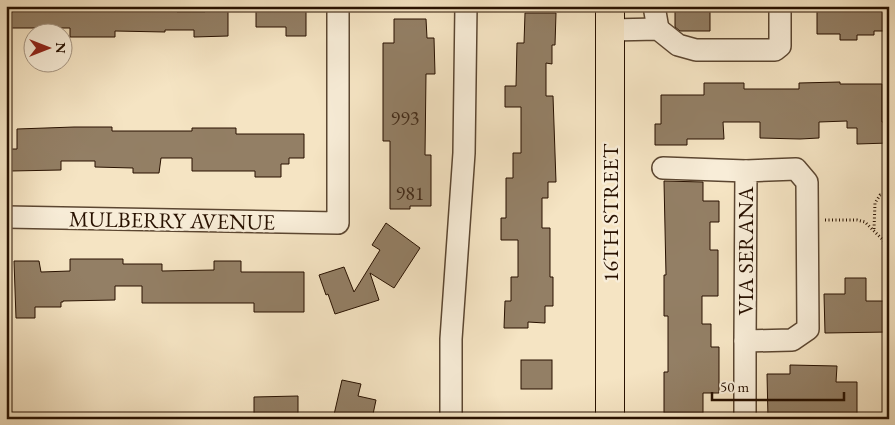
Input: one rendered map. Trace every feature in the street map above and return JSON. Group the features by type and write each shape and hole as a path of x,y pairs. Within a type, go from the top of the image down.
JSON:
{"main road":[{"name":"16TH STREET","path":"610,18 610,419"}],"street":[{"name":"MULBERRY AVENUE","path":"6,217 338,223 338,6"},
{"path":"451,419 451,339 464,153 466,6"},
{"path":"654,6 658,29"},
{"path":"610,18 658,29 678,46 696,50 775,50 780,46 780,6"},
{"path":"663,168 746,171"},
{"name":"VIA SERANA","path":"745,341 792,340 808,329 807,182 796,169 746,171 745,341 745,419"}],"path":[{"path":"874,229 875,203 880,196 889,194"},
{"path":"819,220 857,220 865,222 889,246"}],"building":[{"path":"7,6 177,6 177,12 205,12 205,6 228,6 228,36 194,37 194,30 165,30 165,32 115,31 115,37 72,37 72,22 22,22 22,28 7,28"},
{"path":"256,6 306,6 306,36 286,36 286,27 256,27"},
{"path":"675,6 703,6 703,10 710,10 710,31 680,31 675,27"},
{"path":"817,6 889,6 889,31 874,31 874,35 857,35 857,40 840,40 840,34 817,34"},
{"path":"525,13 556,13 555,45 552,45 552,64 546,63 546,96 553,96 556,182 548,182 548,198 542,198 542,228 550,228 550,277 553,277 553,306 545,306 545,323 528,322 528,328 504,328 505,301 511,301 511,277 518,277 518,240 501,240 501,218 506,218 506,178 513,178 513,153 521,153 521,107 505,107 505,86 516,86 517,43 524,43"},
{"path":"394,19 426,19 427,38 434,38 435,74 426,74 425,155 431,155 431,206 410,206 410,209 390,209 390,141 383,141 383,43 394,43"},
{"path":"840,82 840,84 882,84 882,122 889,122 889,143 857,144 857,128 847,128 847,121 819,122 819,138 800,139 760,138 760,122 723,122 724,139 687,139 687,145 655,145 655,124 661,124 661,95 704,95 704,83 744,83 744,89 799,89 799,83"},
{"path":"112,127 112,131 192,131 192,128 236,128 236,134 304,134 304,158 289,158 289,164 281,164 281,177 255,177 255,171 192,171 192,158 161,158 159,173 133,173 133,168 95,167 95,161 61,161 61,170 11,171 11,149 17,149 17,129"},
{"path":"664,181 703,182 703,201 719,201 719,222 710,222 710,250 718,250 718,296 702,296 702,324 711,324 711,347 719,347 719,393 703,393 703,413 664,413 664,372 668,372 668,316 664,316 664,275 666,275"},
{"path":"386,223 420,248 394,288 370,273 379,300 335,314 319,275 344,267 354,292 380,250 372,245"},
{"path":"70,259 123,259 123,264 162,264 162,271 214,270 214,261 241,261 241,272 304,272 304,312 254,312 254,303 142,303 142,286 115,286 115,300 63,301 61,302 61,307 35,307 35,318 16,318 14,261 39,261 41,272 70,271"},
{"path":"845,278 866,278 866,301 889,301 889,332 825,333 824,294 845,294"},
{"path":"521,360 552,360 552,389 521,389"},
{"path":"790,365 837,366 836,382 857,382 857,419 768,418 767,374 790,374"},
{"path":"342,380 361,384 358,396 376,400 372,419 333,419"},
{"path":"298,396 298,419 254,419 254,397"}]}
